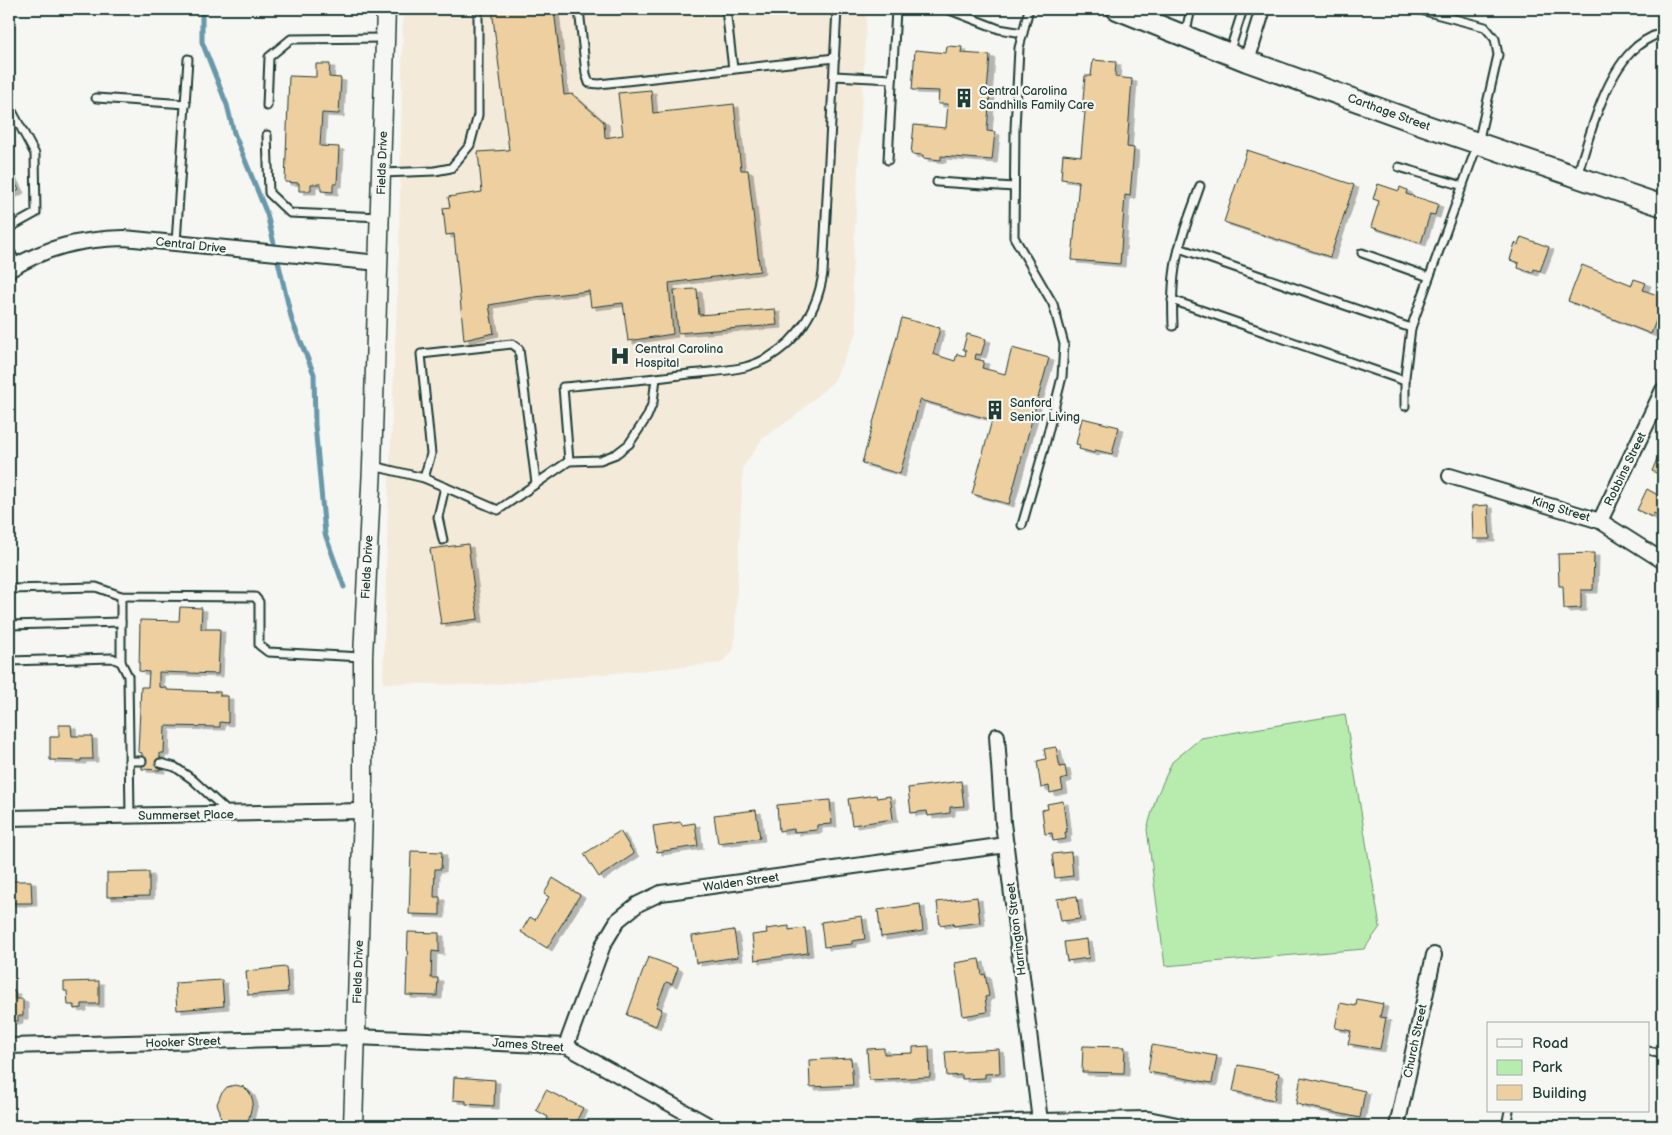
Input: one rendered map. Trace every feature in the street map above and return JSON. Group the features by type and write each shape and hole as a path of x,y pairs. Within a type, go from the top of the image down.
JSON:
{"main road":[{"name":"Carthage Street","path":"1117,9 1238,57 1478,143 1663,206"}],"street":[{"name":"Fields Drive","path":"352,1126 363,811 363,657 372,466 386,9"},
{"path":"1238,57 1263,9"},
{"name":"Central Drive","path":"13,268 64,244 124,238 379,263"},
{"name":"Robbins Street","path":"1600,521 1663,390"},
{"name":"King Street","path":"1450,476 1600,521 1663,561"},
{"name":"Harrington Street","path":"997,736 1002,823 1040,1120"},
{"name":"Summerset Place","path":"9,818 363,811"},
{"name":"Walden Street","path":"566,1046 603,945 618,920 638,904 661,893 1006,846"},
{"name":"Church Street","path":"1397,1126 1434,955"},
{"name":"James Street","path":"356,1037 566,1046 710,1126"},
{"name":"Hooker Street","path":"9,1046 356,1037"},
{"path":"917,1126 1040,1120 1148,1119 1182,1126"}],"lane":[{"path":"381,173 435,171 451,168 470,145 478,116 478,9"},
{"path":"579,9 586,74 589,83 599,84 835,58"},
{"path":"726,9 734,70"},
{"path":"569,461 563,387 744,367 760,362 787,344 808,319 818,296 823,273 837,9"},
{"path":"888,160 896,9"},
{"path":"946,9 999,30 1023,32"},
{"path":"1022,525 1046,446 1062,377 1064,344 1053,304 1014,237 1018,57 1028,9"},
{"path":"1184,36 1191,9"},
{"path":"1238,57 1243,9"},
{"path":"1404,406 1411,328 1478,143 1498,55 1495,39 1485,27 1417,9"},
{"path":"1576,176 1600,108 1615,73 1631,52 1652,37 1663,32"},
{"path":"267,106 269,58 292,39 385,38"},
{"path":"176,243 188,59"},
{"path":"834,76 892,79"},
{"path":"96,98 186,104"},
{"path":"9,228 36,213 35,154 12,111"},
{"path":"267,135 269,193 290,213 380,217"},
{"path":"1399,167 1463,186"},
{"path":"936,182 1014,187"},
{"path":"1173,326 1174,272 1179,248 1200,186"},
{"path":"1179,248 1411,328"},
{"path":"9,249 13,268"},
{"path":"1362,253 1429,277"},
{"path":"1172,300 1405,381"},
{"path":"424,478 431,454 421,354 512,344 520,349 536,483"},
{"path":"372,466 424,478 498,510 569,461 600,460 616,454 629,444 647,417 653,402 656,378"},
{"path":"443,540 438,517 445,487"},
{"path":"9,589 96,586 121,596 255,597 259,602 259,645 268,652 363,657"},
{"path":"121,596 121,662 128,676 130,816"},
{"path":"9,624 121,622"},
{"path":"9,662 112,658 121,662"},
{"path":"129,761 142,761"},
{"path":"160,763 175,767 192,779 230,814"},
{"path":"1650,1051 1663,1054"},
{"path":"1506,1126 1509,1112"}],"shaded area":[{"name":"Central Carolina Hospital","path":"403,9 867,9 852,282 857,331 834,381 794,417 762,439 743,467 734,649 721,663 487,685 383,683 388,508 399,254"}],"green space":[{"path":"1345,714 1380,927 1364,949 1165,966 1147,829 1156,798 1172,762 1201,738"}],"building":[{"path":"492,9 554,9 564,95 572,94 604,122 605,138 623,135 618,93 651,90 653,113 734,104 741,170 748,170 760,271 669,283 673,334 628,341 623,303 591,307 589,291 535,297 489,305 494,333 464,340 454,234 446,235 443,208 450,207 448,197 482,192 478,152 509,150"},
{"name":"Central Carolina Sandhills Family Care","path":"947,46 962,47 961,53 990,55 987,131 995,132 992,160 941,156 941,160 923,158 923,155 911,154 914,125 946,128 948,104 938,104 939,91 912,90 915,50 946,53"},
{"path":"1093,60 1116,62 1115,77 1132,79 1127,147 1134,148 1130,196 1125,195 1120,264 1072,260 1079,181 1061,179 1063,154 1081,156 1085,112 1082,112 1085,76 1091,76"},
{"path":"316,64 330,64 329,77 341,78 339,114 322,113 320,146 339,147 337,184 333,184 333,192 321,191 321,184 311,184 311,191 299,191 299,183 285,182 289,76 316,77"},
{"path":"1247,150 1354,185 1330,257 1224,222"},
{"path":"9,171 19,190 9,196"},
{"path":"1378,184 1399,191 1400,187 1407,190 1406,194 1438,204 1435,215 1430,214 1421,243 1371,227 1379,201 1373,199"},
{"path":"1521,237 1549,247 1540,271 1534,269 1533,273 1518,268 1519,263 1510,260 1515,243 1518,245"},
{"path":"1582,265 1632,285 1634,279 1646,283 1643,290 1663,297 1663,302 1651,334 1568,301"},
{"path":"697,289 699,315 775,309 777,325 678,333 674,290"},
{"name":"Sanford Senior Living","path":"902,318 940,328 933,354 955,361 957,354 965,356 966,351 963,349 967,334 986,339 981,355 976,354 975,359 984,361 982,368 1005,374 1012,348 1049,358 1009,504 972,494 992,420 920,400 900,474 862,463"},
{"path":"1082,418 1119,427 1112,454 1095,450 1094,453 1079,449 1080,445 1076,444"},
{"path":"1659,454 1663,456 1663,476 1652,471"},
{"path":"1647,489 1663,498 1663,518 1654,513 1652,517 1637,510"},
{"path":"1488,505 1490,539 1473,539 1472,506"},
{"path":"468,544 478,619 441,624 430,549"},
{"path":"1594,553 1593,590 1581,590 1581,608 1564,609 1563,586 1559,586 1558,554"},
{"path":"180,607 202,608 201,629 220,629 218,674 159,672 159,687 167,688 167,690 220,692 220,696 228,696 228,723 220,722 220,727 165,726 164,753 160,753 160,770 142,769 142,753 138,752 141,687 148,687 149,672 139,671 140,620 179,621"},
{"path":"59,725 71,725 72,736 92,736 93,759 81,759 81,761 50,760 50,737 59,737"},
{"path":"1056,747 1060,767 1065,766 1067,778 1061,780 1063,790 1050,793 1049,786 1041,788 1037,761 1046,759 1044,749"},
{"path":"961,781 964,806 950,807 950,813 928,816 927,811 911,813 908,788"},
{"path":"876,795 877,798 890,796 893,819 852,825 848,799"},
{"path":"830,800 832,824 817,825 817,830 794,832 794,829 779,831 777,805"},
{"path":"1063,801 1067,832 1065,832 1066,839 1053,841 1052,833 1045,834 1042,810 1048,809 1047,804"},
{"path":"756,810 760,838 718,843 714,815"},
{"path":"681,822 682,825 695,823 698,846 657,852 653,826"},
{"path":"620,831 634,854 599,877 584,854"},
{"path":"411,851 442,852 441,869 435,869 434,897 440,897 440,915 409,914"},
{"path":"1071,852 1073,876 1055,878 1052,854"},
{"path":"149,872 149,896 107,897 107,873"},
{"path":"553,878 580,895 547,948 521,932 530,917 535,920 549,897 544,894"},
{"path":"9,881 31,881 32,903 9,903"},
{"path":"1077,896 1080,919 1061,921 1057,899"},
{"path":"977,897 980,922 954,926 953,923 940,925 937,902"},
{"path":"920,904 923,931 881,937 878,910"},
{"path":"862,916 865,939 852,941 852,944 824,947 821,922"},
{"path":"789,926 789,930 805,928 808,953 755,960 752,935 767,933 766,929"},
{"path":"734,930 738,957 696,963 692,936"},
{"path":"408,932 439,933 439,952 432,951 431,978 438,978 437,996 406,995"},
{"path":"1087,939 1089,958 1067,961 1064,942"},
{"path":"648,957 678,968 672,984 666,982 656,1007 662,1009 656,1026 627,1015"},
{"path":"979,959 982,975 985,974 989,996 985,997 987,1012 963,1016 955,963"},
{"path":"286,967 288,992 248,995 246,971"},
{"path":"222,980 224,1006 177,1010 175,983"},
{"path":"99,981 99,1004 82,1004 82,1008 74,1009 74,1005 68,1005 67,991 64,991 64,982"},
{"path":"9,991 15,991 15,999 23,999 23,1016 18,1016 18,1021 9,1021"},
{"path":"1357,999 1383,1004 1380,1017 1386,1018 1380,1049 1348,1044 1351,1031 1335,1028 1340,1003 1356,1006"},
{"path":"1152,1045 1217,1056 1212,1083 1148,1072"},
{"path":"929,1046 930,1077 869,1080 867,1049 884,1048 884,1054 913,1053 913,1047"},
{"path":"1083,1046 1125,1047 1124,1073 1082,1072"},
{"path":"999,1049 1000,1073 985,1074 985,1078 962,1079 962,1075 947,1076 945,1052"},
{"path":"851,1058 853,1085 810,1087 809,1060"},
{"path":"1238,1065 1279,1073 1274,1100 1233,1091"},
{"path":"454,1077 495,1080 494,1106 466,1104 466,1101 453,1100"},
{"path":"1301,1077 1365,1091 1360,1118 1296,1104"},
{"path":"235,1085 244,1087 250,1093 253,1101 247,1126 221,1126 220,1111 217,1104 221,1094 227,1087"},
{"path":"546,1090 583,1108 574,1126 560,1126 547,1120 548,1117 536,1110"}],"waterway":[{"path":"202,9 202,42 227,105 234,133 267,214 292,321 314,374 315,425 325,534 344,587"}],"place":[{"name":"Central Carolina Sandhills Family Care","path":"964,98"},
{"name":"Central Carolina Hospital","path":"620,356"},
{"name":"Sanford Senior Living","path":"995,410"}]}
